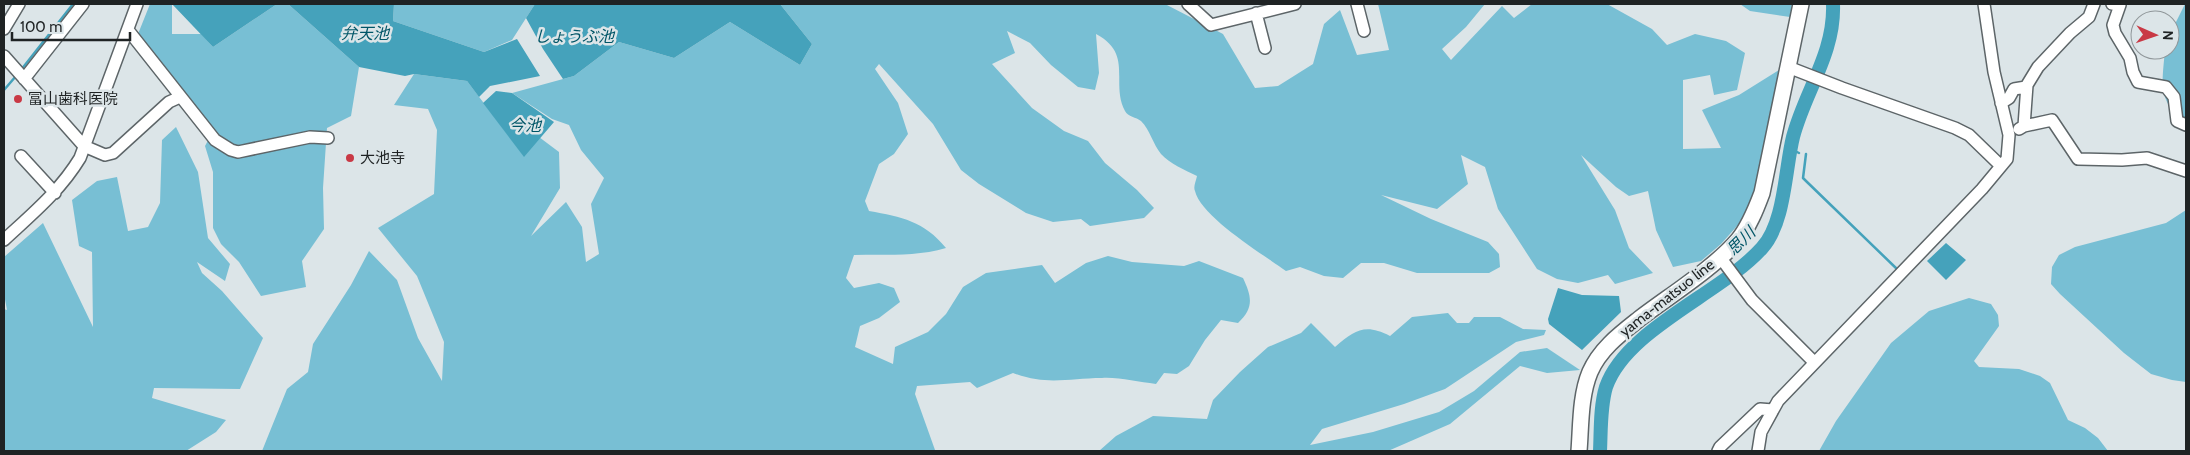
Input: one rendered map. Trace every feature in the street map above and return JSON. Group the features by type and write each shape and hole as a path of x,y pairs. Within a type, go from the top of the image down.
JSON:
{"main road":[{"name":"yama-matsuo line","path":"1579,451 1582,410 1590,373 1598,358 1616,337 1723,262 1756,211 1801,4"}],"street":[{"path":"4,29 19,4"},
{"path":"20,75 83,4"},
{"path":"4,240 55,193 69,176 80,158 137,4"},
{"path":"1188,4 1211,25 1256,10 1295,4"},
{"path":"1357,4 1364,31"},
{"path":"1758,451 1761,432 1773,410 1814,362 1982,189 2007,159 2009,135 1994,72 1984,4"},
{"path":"2024,126 2026,87 2038,67 2070,33 2089,17 2094,4"},
{"path":"2112,4 2120,5 2113,25 2115,33 2130,58 2133,72 2138,82 2166,86 2174,97 2177,121 2186,125"},
{"path":"1256,10 1265,48"},
{"path":"128,30 215,140 231,150 247,151 310,137 328,138"},
{"path":"4,56 84,146 105,155 110,155 169,102 180,97"},
{"path":"1788,67 1955,128 1969,135 2001,166"},
{"path":"2001,103 2009,98 2014,89 2026,87"},
{"path":"2009,135 2024,126 2052,120 2078,158 2122,160 2147,158 2186,171"},
{"path":"21,156 55,193"},
{"path":"1723,262 1752,300 1814,362"},
{"path":"1718,451 1760,409 1773,410"}],"shaded area":[{"path":"150,4 172,4 172,34 201,34 213,47 277,4 288,4 359,67 351,116 327,128 323,188 324,229 302,261 306,287 261,296 239,262 221,244 213,228 213,172 205,146 212,133 138,34"},
{"path":"394,4 535,4 512,40 484,52 393,21"},
{"path":"780,4 1165,4 1223,34 1255,88 1278,86 1313,64 1324,24 1340,10 1357,55 1389,50 1378,4 1485,4 1466,27 1442,49 1451,60 1502,6 1514,18 1532,4 1607,4 1652,29 1667,45 1695,34 1726,41 1745,53 1737,90 1714,95 1710,75 1683,80 1683,149 1721,148 1702,110 1739,95 1779,70 1757,187 1745,217 1721,244 1701,261 1673,267 1656,230 1648,191 1629,196 1616,187 1581,155 1615,210 1629,248 1653,273 1615,284 1608,275 1578,283 1557,279 1537,269 1498,209 1485,167 1461,155 1468,184 1437,209 1381,195 1431,219 1488,242 1499,254 1500,267 1489,273 1417,273 1384,263 1361,263 1343,278 1324,276 1300,267 1286,271 1234,235 1209,212 1200,201 1194,189 1197,176 1165,158 1158,150 1141,121 1128,115 1125,111 1119,90 1118,60 1108,42 1096,34 1099,73 1095,90 1078,87 1051,65 1030,43 1007,31 1015,53 992,64 1032,108 1064,131 1088,141 1105,163 1137,190 1154,208 1144,218 1090,226 1081,219 1053,222 1026,213 979,184 961,170 933,124 879,64 875,69 898,103 908,134 894,154 879,164 865,201 869,211 902,218 921,226 946,248 912,254 854,255 846,278 854,288 879,283 894,288 900,302 879,318 860,326 855,347 893,364 895,347 928,332 946,314 963,287 986,273 1042,265 1055,283 1086,263 1108,256 1132,262 1184,266 1199,261 1243,278 1250,302 1243,318 1238,323 1221,320 1205,340 1189,366 1177,374 1164,373 1156,384 1108,378 1047,380 1013,373 977,388 970,382 917,386 915,394 935,450 944,451 262,451 287,389 308,372 313,344 351,285 369,251 397,280 418,338 442,381 444,342 417,276 378,228 434,194 437,130 428,109 394,105 414,74 467,81 524,156 539,137 559,152 560,188 531,236 566,202 582,227 586,262 599,254 591,204 604,178 581,150 569,125 552,119 512,93 574,76 619,42 674,58 730,22 800,65 812,44"},
{"path":"1740,4 1792,4 1790,17 1750,11"},
{"path":"2186,4 2186,129 2166,101 2163,85 2164,60 2180,60 2180,14"},
{"path":"176,127 198,172 208,238 230,264 225,281 197,262 202,273 222,291 263,338 240,389 154,388 152,398 226,420 216,432 186,451 4,451 4,309 7,310 4,294 4,257 43,223 93,327 92,252 79,246 72,200 97,181 117,177 128,231 148,227 160,203 162,140"},
{"path":"2186,210 2186,382 2151,374 2124,353 2051,284 2052,267 2059,255 2075,247 2166,223"},
{"path":"1969,298 1991,304 1998,315 1999,326 1974,361 1979,367 2019,369 2040,376 2050,383 2068,420 2085,428 2098,438 2108,451 1819,451 1836,421 1891,343 1929,311"},
{"path":"1448,313 1457,323 1469,323 1474,317 1500,317 1523,329 1546,330 1544,335 1516,342 1445,389 1404,404 1322,429 1310,445 1373,432 1439,412 1474,391 1520,352 1547,348 1580,370 1547,373 1520,366 1450,424 1388,451 1099,451 1116,436 1153,416 1207,419 1213,400 1240,372 1268,347 1301,333 1311,323 1335,347 1349,336 1361,330 1374,330 1390,336 1412,317"}],"water":[{"path":"172,4 277,4 213,47"},
{"name":"弁天池","path":"288,4 394,4 393,21 484,52 517,39 540,76 490,86 479,97 467,81 414,74 405,76 359,67"},
{"name":"しょうぶ池","path":"535,4 780,4 812,44 800,65 730,22 674,58 619,42 574,76 563,79 543,49 526,18"},
{"name":"今池","path":"496,91 512,93 554,122 524,157 483,103"},
{"path":"1946,243 1966,260 1946,280 1927,261"},
{"path":"1558,288 1582,295 1619,296 1621,312 1582,350 1549,324 1548,319"}],"waterway":[{"path":"21,70 73,4"},
{"name":"思川","path":"1600,451 1604,395 1617,366 1633,347 1654,329 1745,265 1770,237 1780,210 1790,150 1798,120 1829,39 1833,4"},
{"path":"4,90 16,76"},
{"path":"1791,149 1799,153"},
{"path":"1806,154 1803,178 1898,270"}],"place":[{"name":"冨山歯科医院","path":"18,99"},
{"name":"大池寺","path":"350,158"}]}
